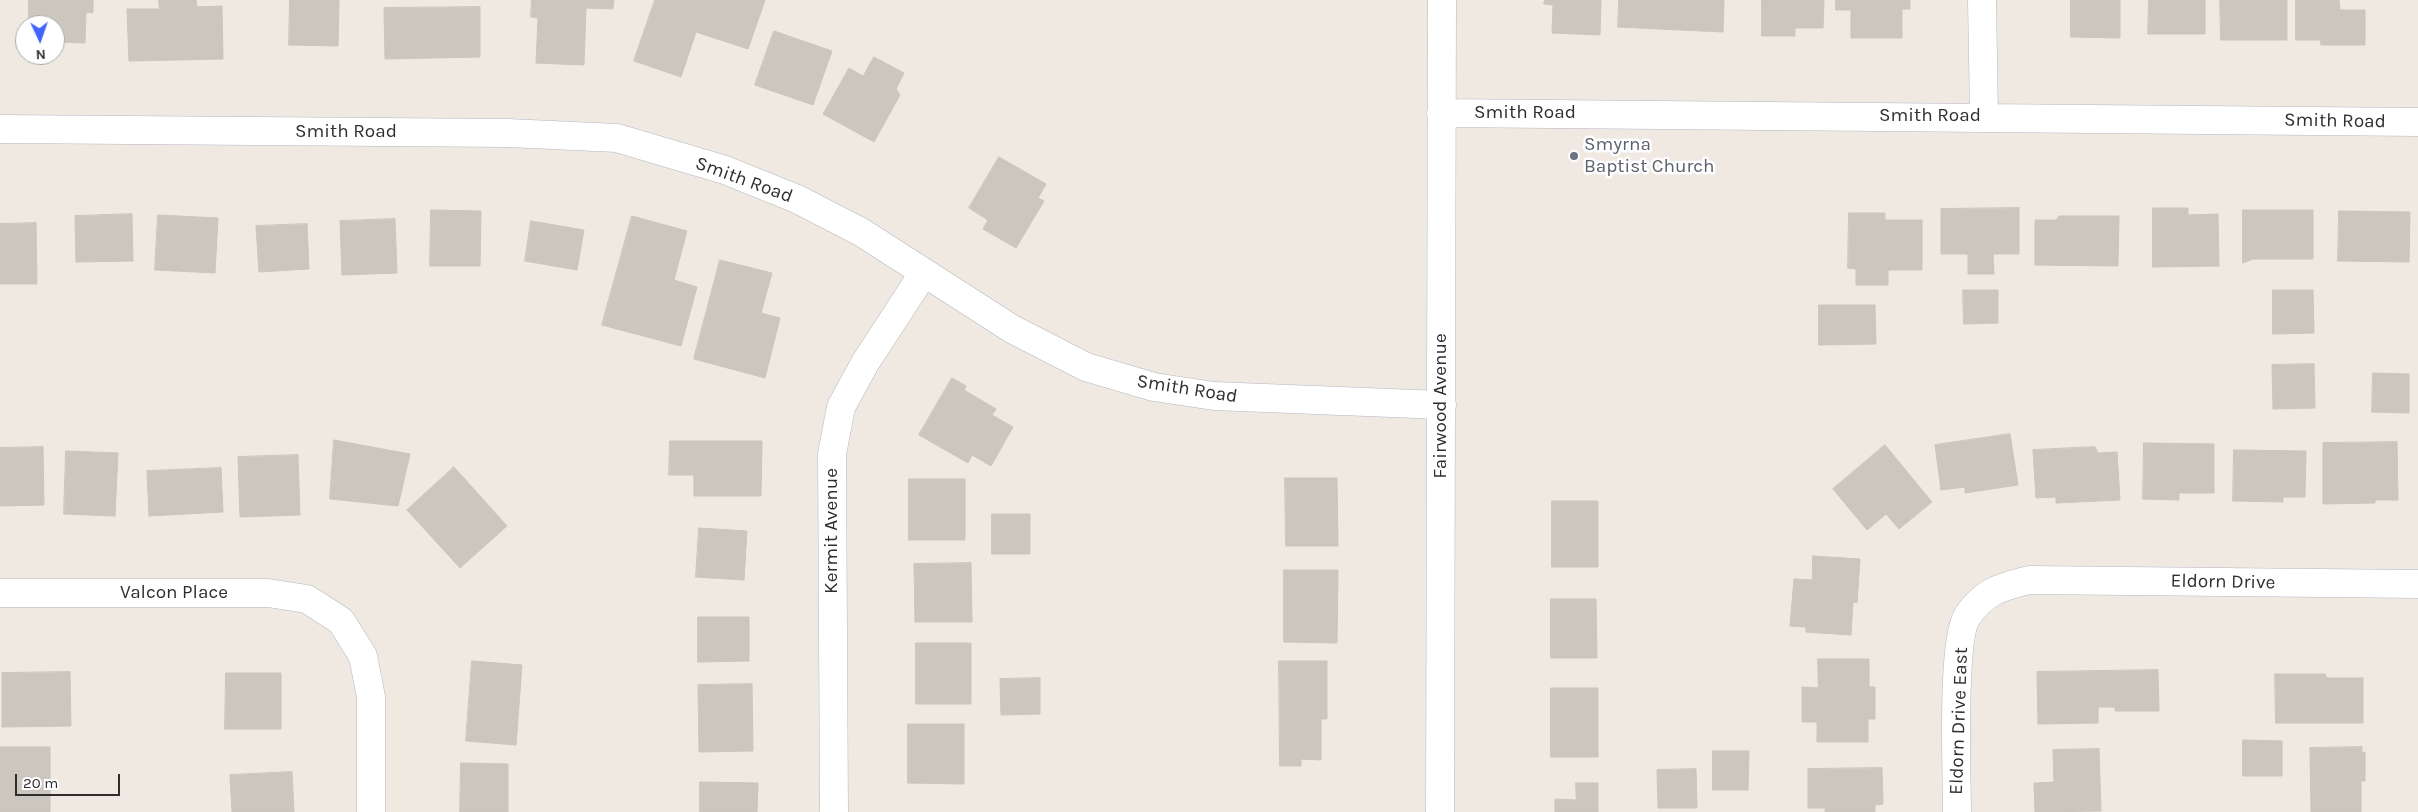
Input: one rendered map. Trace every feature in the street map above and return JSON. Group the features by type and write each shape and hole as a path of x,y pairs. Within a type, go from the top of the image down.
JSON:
{"street":[{"name":"Fairwood Avenue","path":"1440,812 1442,0"},
{"path":"1982,0 1984,116"},
{"name":"Smith Road","path":"1442,113 1984,116 2418,122"},
{"name":"Smith Road","path":"0,129 508,133 617,138 725,170 797,199 861,232 923,274 1012,329 1086,367 1154,387 1214,396 1273,400 1442,405"},
{"name":"Kermit Avenue","path":"834,812 832,454 841,407 865,363 923,274"},
{"name":"Eldorn Drive","path":"2029,580 2418,584"},
{"name":"Eldorn Drive East","path":"1956,812 1958,652 1967,616 1993,590 2029,580"},
{"name":"Valcon Place","path":"0,593 268,594 307,599 340,621 363,656 371,697 371,812"}],"building":[{"path":"29,0 93,0 93,13 86,12 85,43 65,42 65,15 29,15"},
{"path":"159,0 196,0 197,7 222,6 223,59 129,61 127,9 159,9"},
{"path":"290,0 339,0 338,46 289,45"},
{"path":"532,0 614,0 613,9 586,8 584,65 536,63 538,18 531,17"},
{"path":"655,0 765,0 748,49 696,32 681,77 634,61"},
{"path":"1545,0 1601,0 1600,35 1552,33 1553,5 1544,4"},
{"path":"1619,0 1724,0 1723,32 1618,27"},
{"path":"1762,0 1824,0 1823,28 1795,28 1795,36 1762,36"},
{"path":"1836,0 1910,0 1910,9 1902,9 1902,38 1851,38 1851,10 1836,10"},
{"path":"2071,0 2120,0 2120,38 2071,37"},
{"path":"2149,0 2205,0 2205,34 2148,34"},
{"path":"2220,0 2287,0 2287,40 2221,40"},
{"path":"2296,0 2339,0 2340,10 2365,10 2365,45 2321,45 2320,40 2296,40"},
{"path":"480,7 480,57 385,59 384,8"},
{"path":"774,31 832,51 813,105 755,85"},
{"path":"874,57 904,73 896,89 900,95 874,142 823,114 849,68 863,76"},
{"path":"999,157 1046,184 1038,198 1044,201 1016,248 983,229 988,220 969,208"},
{"path":"2019,208 2019,254 1993,254 1994,274 1968,274 1968,254 1941,254 1941,209"},
{"path":"2153,208 2188,208 2188,215 2218,214 2219,266 2153,267"},
{"path":"431,210 481,211 480,266 430,266"},
{"path":"2243,210 2313,210 2313,259 2253,259 2243,263"},
{"path":"2339,211 2410,212 2409,262 2338,261"},
{"path":"1849,213 1885,213 1885,220 1922,220 1922,270 1888,270 1888,285 1856,285 1856,269 1848,268"},
{"path":"132,214 133,261 76,262 75,216"},
{"path":"158,215 218,218 215,273 155,270"},
{"path":"632,216 687,231 674,280 697,287 681,346 602,325"},
{"path":"2059,216 2119,216 2118,266 2035,265 2035,220 2056,220"},
{"path":"395,219 397,273 342,275 340,221"},
{"path":"531,221 584,230 577,270 525,261"},
{"path":"36,223 37,284 0,284 0,224"},
{"path":"307,224 309,269 259,272 256,226"},
{"path":"720,260 772,273 761,313 780,318 765,378 694,359"},
{"path":"1963,290 1998,290 1998,323 1964,324"},
{"path":"2273,290 2313,290 2314,333 2273,334"},
{"path":"1819,305 1875,305 1876,344 1819,345"},
{"path":"2314,364 2315,408 2273,409 2272,365"},
{"path":"2373,373 2409,374 2409,413 2372,412"},
{"path":"952,378 966,386 964,390 996,409 992,415 1013,427 991,466 972,455 968,463 919,435"},
{"path":"2010,434 2018,485 1965,493 1965,487 1941,490 1935,445"},
{"path":"334,440 410,454 398,506 330,499"},
{"path":"670,441 762,441 761,496 694,496 694,475 669,475"},
{"path":"2397,442 2398,500 2375,500 2375,503 2323,504 2323,443"},
{"path":"2144,443 2214,444 2214,493 2179,493 2179,500 2143,499"},
{"path":"1885,445 1932,502 1899,529 1886,514 1867,530 1833,489"},
{"path":"43,447 44,505 0,506 0,448"},
{"path":"2095,447 2098,453 2117,452 2120,500 2056,503 2056,497 2036,498 2033,450"},
{"path":"2234,450 2306,451 2305,497 2283,497 2283,502 2233,501"},
{"path":"66,451 118,453 115,516 64,514"},
{"path":"298,455 300,515 240,517 238,457"},
{"path":"454,467 507,526 460,568 407,510"},
{"path":"221,468 223,512 149,516 147,471"},
{"path":"1285,478 1337,478 1338,546 1286,546"},
{"path":"909,479 965,479 965,540 909,540"},
{"path":"1552,501 1598,501 1598,567 1552,567"},
{"path":"992,514 1030,514 1030,554 992,554"},
{"path":"699,528 747,531 744,580 696,577"},
{"path":"1813,556 1860,559 1857,603 1853,602 1851,635 1806,632 1806,627 1790,626 1794,579 1812,580"},
{"path":"971,563 972,622 915,622 914,564"},
{"path":"1284,570 1338,570 1337,643 1284,642"},
{"path":"1551,599 1596,599 1597,658 1551,658"},
{"path":"698,617 749,617 749,661 698,662"},
{"path":"916,643 971,643 971,704 916,704"},
{"path":"1818,659 1869,659 1869,687 1875,687 1875,719 1868,719 1868,742 1817,742 1817,722 1802,722 1802,687 1818,688"},
{"path":"472,661 522,665 516,745 466,741"},
{"path":"1279,661 1327,661 1327,719 1321,719 1321,760 1301,759 1301,766 1280,766"},
{"path":"2158,670 2159,711 2115,711 2115,707 2098,707 2098,723 2038,724 2037,672"},
{"path":"70,672 71,726 2,727 2,673"},
{"path":"226,673 281,673 281,729 225,729"},
{"path":"2275,674 2325,674 2327,678 2363,678 2363,723 2276,723"},
{"path":"1040,678 1040,714 1001,715 1000,679"},
{"path":"752,684 753,751 699,752 698,685"},
{"path":"1551,688 1598,688 1598,757 1551,757"},
{"path":"908,724 964,724 964,784 908,783"},
{"path":"2243,740 2282,741 2282,776 2243,776"},
{"path":"0,747 50,747 50,812 0,812"},
{"path":"2362,747 2362,753 2365,752 2365,781 2361,781 2361,812 2311,812 2310,748"},
{"path":"2099,749 2101,811 2035,812 2034,783 2054,782 2053,750"},
{"path":"1713,751 1749,751 1748,790 1713,790"},
{"path":"461,763 508,764 508,812 460,812"},
{"path":"1882,768 1883,804 1875,805 1875,812 1825,812 1825,808 1808,808 1808,769"},
{"path":"1696,769 1697,808 1658,808 1657,770"},
{"path":"292,772 294,812 232,812 230,775"},
{"path":"700,782 758,783 757,812 700,812"},
{"path":"1576,783 1598,783 1598,812 1555,812 1555,799 1576,800"}],"place":[{"name":"Smyrna Baptist Church","path":"1574,156"}]}
